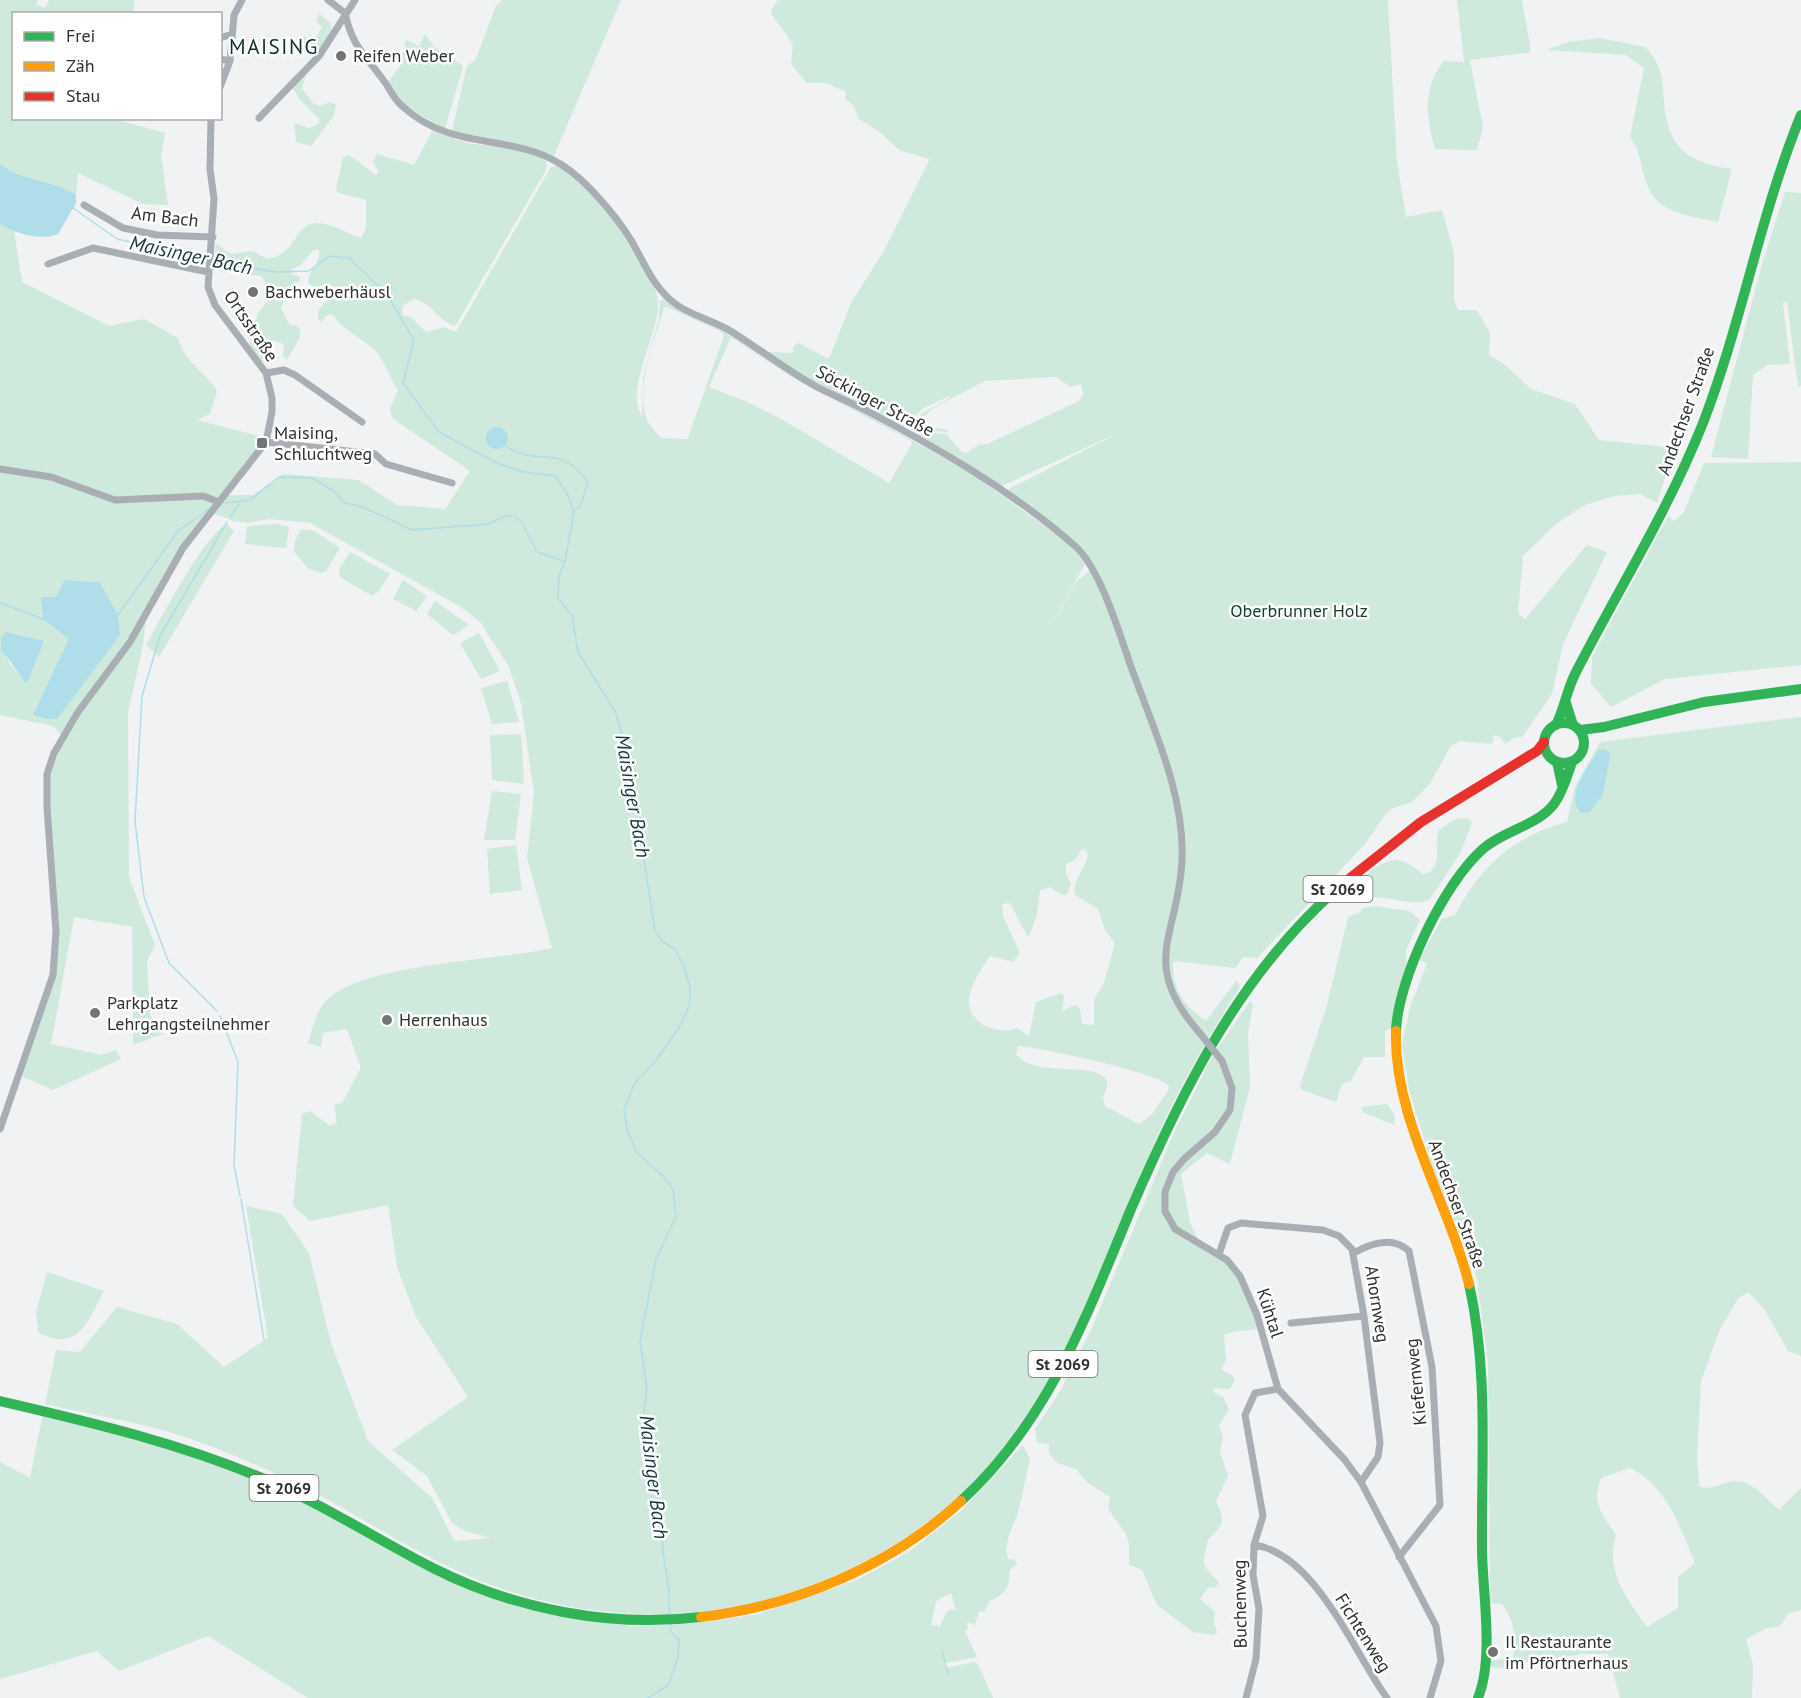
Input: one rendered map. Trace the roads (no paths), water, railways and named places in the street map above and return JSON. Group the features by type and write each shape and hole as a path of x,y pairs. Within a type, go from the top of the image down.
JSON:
{"main road":[{"name":"Andechser Straße","path":"1556,725 1566,702 1573,676 1676,488 1700,432 1717,383 1768,202 1801,115"},
{"path":"1562,787 1544,742 1547,732 1556,725 1604,727 1704,702 1801,690"},
{"path":"1566,702 1585,744"},
{"path":"1553,760 1572,762 1581,755 1585,744 1604,727"},
{"name":"St 2069","path":"0,1401 88,1421 202,1454 309,1499 424,1563 473,1586 553,1610 605,1618 653,1620 712,1616 754,1609 844,1578 898,1550 936,1522 978,1485 1016,1443 1046,1397 1072,1346 1151,1164 1203,1057 1241,997 1287,938 1360,870 1410,829 1453,800 1537,751 1544,742"},
{"name":"St 2069","path":"1507,770 1533,759 1553,760"},
{"name":"Andechser Straße","path":"1478,1698 1482,1688 1485,1655 1482,1362 1473,1302 1454,1233 1403,1104 1395,1048 1396,1019 1411,967 1472,860 1497,837 1551,808 1572,762"}],"street":[{"path":"222,82 230,61 234,15 242,0"},
{"path":"328,0 345,13"},
{"path":"259,118 329,44 345,13 355,0"},
{"name":"Söckinger Straße","path":"345,13 350,37 399,104 447,134 520,148 559,163 580,180 613,216 631,241 658,289 676,305 722,326 813,385 864,409 957,462 1038,518 1084,555 1115,621 1154,730 1176,805 1183,860 1167,938 1165,965"},
{"path":"222,37 232,34"},
{"path":"222,59 230,61"},
{"name":"Ortsstraße","path":"211,120 210,169 214,199 208,287 215,305 266,373 272,398 266,442"},
{"name":"Am Bach","path":"84,205 123,228 157,235 213,237"},
{"path":"48,264 93,248 209,269"},
{"path":"266,373 284,370 295,375 362,422"},
{"path":"0,1129 53,975 56,930 47,808 47,774 54,753 73,719 130,642 183,548 266,442 375,454 386,464 452,483"},
{"path":"0,469 51,477 115,500 203,496 219,502"},
{"name":"Kühtal","path":"1165,965 1173,996 1222,1061 1232,1088 1230,1110 1215,1132 1184,1158 1173,1172 1164,1202 1165,1211 1175,1229 1219,1254 1231,1264 1247,1288 1278,1389 1344,1459 1361,1482 1439,1637 1440,1667 1430,1698"},
{"name":"Ahornweg","path":"1219,1254 1228,1228 1241,1223 1277,1224 1328,1231 1342,1238 1354,1253 1380,1447 1378,1457 1361,1482"},
{"name":"Kiefernweg","path":"1354,1253 1383,1242 1399,1244 1408,1251 1428,1338 1435,1406 1440,1505 1399,1557"},
{"path":"1291,1323 1364,1316"},
{"name":"Buchenweg","path":"1246,1698 1257,1647 1259,1609 1253,1575 1254,1545 1263,1516 1260,1486 1245,1416 1255,1393 1278,1389"},
{"name":"Fichtenweg","path":"1254,1545 1294,1563 1321,1593 1337,1614 1367,1670 1387,1698"}],"water":[{"path":"0,164 17,174 57,186 76,195 76,203 58,234 36,237 14,231 0,224"},
{"path":"497,427 505,430 508,438 505,446 497,449 489,446 486,438 489,430"},
{"path":"64,580 100,582 118,615 120,635 57,719 45,719 33,714 69,639 43,619 41,597 56,597"},
{"path":"6,632 44,641 27,684 1,651 1,638"},
{"path":"1604,749 1610,753 1610,757 1603,794 1590,812 1581,813 1576,806 1577,789 1584,772 1598,750"}],"waterway":[{"name":"Maisinger Bach","path":"73,208 117,239 207,259"},
{"name":"Maisinger Bach","path":"212,261 276,272 309,271 329,256 349,258 386,293 414,340 403,383 439,432 495,462 523,472 555,476 567,493 574,512 565,561 559,576 558,598 572,616 578,652 616,713 628,755 655,931 663,942 675,949 690,987 690,1004 680,1026 655,1062 634,1084 624,1110 627,1129 637,1153 662,1175 673,1190 676,1216 656,1259 640,1341 647,1388 644,1411 656,1471 669,1589 669,1616"},
{"path":"506,446 528,455 558,459 578,470 588,483 580,507 574,511"},
{"path":"223,503 250,500 279,477 312,478 334,491 345,503 363,507 412,530 489,524 505,516 514,516 522,523 537,552 564,561"},
{"path":"230,517 240,503"},
{"path":"118,615 178,531 209,509"},
{"path":"217,1011 169,963 144,897 135,821 142,696 160,636 227,522"},
{"path":"0,603 43,619"},
{"path":"220,1016 238,1062 234,1165 240,1196"},
{"path":"241,1199 264,1340"},
{"name":"Maisinger Bach","path":"648,1698 668,1685 678,1658 679,1640 671,1632 670,1624"},
{"path":"942,1650 945,1663"},
{"path":"946,1666 948,1674"}],"place":[{"name":"Reifen Weber","path":"341,56"},
{"name":"Bachweberhäusl","path":"253,292"},
{"name":"Maising, Schluchtweg","path":"262,443"},
{"name":"Parkplatz Lehrgangsteilnehmer","path":"95,1013"},
{"name":"Herrenhaus","path":"387,1020"},
{"name":"Il Restaurante im Pförtnerhaus","path":"1493,1652"}],"district":[{"name":"MAISING","path":"274,47"}],"park label":[{"name":"Oberbrunner Holz","path":"1299,611"}]}
